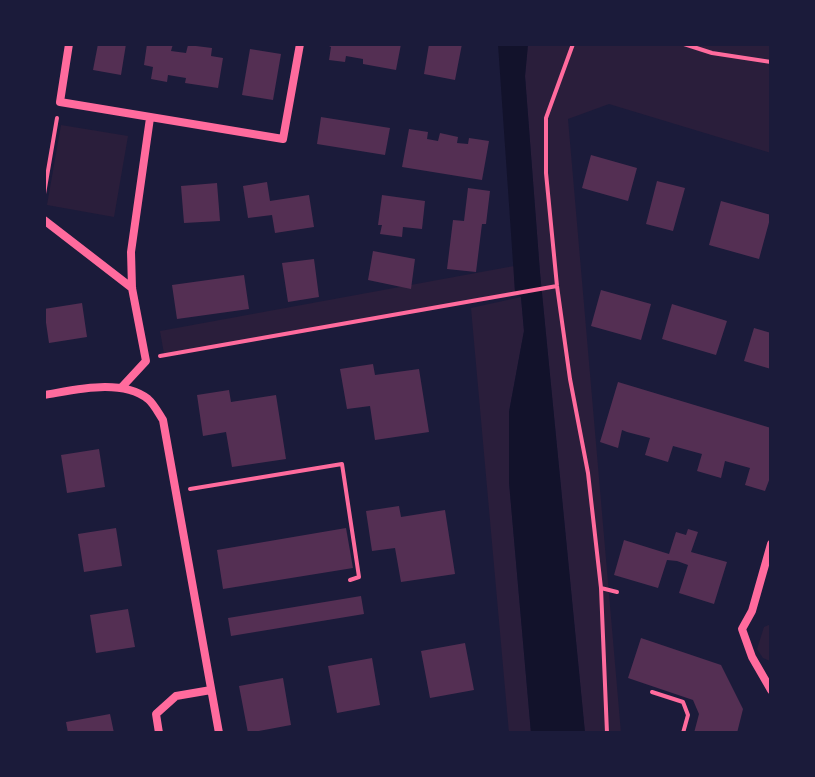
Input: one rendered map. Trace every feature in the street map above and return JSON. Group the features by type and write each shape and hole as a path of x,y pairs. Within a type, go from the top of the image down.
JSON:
{"street":[{"path":"69,44 60,102 283,139 300,44"},
{"path":"121,388 146,361 132,288 131,252 150,118"},
{"path":"44,220 132,288"},
{"path":"44,395 103,386 121,388 149,399 163,420 219,733"},
{"path":"771,544 752,611 742,629 752,657 771,690"},
{"path":"159,733 156,714 176,696 211,690"}],"path":[{"path":"573,44 546,118 546,173 554,287 588,473 601,588 607,733"},
{"path":"684,44 712,53 771,62"},
{"path":"712,53 718,44"},
{"path":"44,194 60,102"},
{"path":"146,361 164,354 554,287"},
{"path":"176,491 342,464 346,514 359,577 350,580"},
{"path":"601,588 617,592"},
{"path":"652,692 683,702 688,715 683,733"}],"shaded area":[{"path":"498,44 528,44 525,76 540,273 585,733 531,733 509,482 509,412 524,331 521,297 515,292"},
{"path":"528,44 771,44 771,153 609,104 568,119 621,733 585,733 540,273 525,76"},
{"path":"61,125 128,136 114,217 47,205"},
{"path":"514,266 515,292 164,354 160,331"},
{"path":"521,297 524,331 509,412 509,482 531,733 509,733 471,308"},
{"path":"771,624 770,661 763,658 757,649 764,627"}],"building":[{"path":"98,44 126,44 121,75 93,70"},
{"path":"147,44 173,44 171,51 186,53 188,45 212,48 211,56 223,58 218,88 185,83 186,78 168,75 167,82 151,79 153,67 144,65"},
{"path":"325,44 401,44 396,70 363,64 363,59 346,56 345,62 329,60 331,47"},
{"path":"429,44 462,44 455,80 424,74"},
{"path":"250,49 281,54 273,100 242,95"},
{"path":"321,117 390,128 385,155 317,144"},
{"path":"409,129 428,132 427,139 438,141 440,133 458,137 457,143 468,144 469,138 489,141 482,180 402,167"},
{"path":"591,155 637,168 628,201 582,188"},
{"path":"657,181 685,188 673,231 646,224"},
{"path":"267,182 270,201 309,195 314,227 275,233 272,215 248,218 243,186"},
{"path":"217,183 220,221 184,223 181,186"},
{"path":"468,188 490,191 476,272 447,269 453,220 464,221"},
{"path":"382,195 425,201 422,229 403,227 402,237 380,234 382,225 378,225"},
{"path":"721,201 771,215 759,259 709,245"},
{"path":"373,251 415,259 411,289 368,280"},
{"path":"314,259 319,297 288,302 282,263"},
{"path":"244,275 249,309 177,319 172,285"},
{"path":"601,290 651,304 641,340 591,326"},
{"path":"82,303 87,337 49,343 44,309"},
{"path":"672,304 727,321 716,355 662,339"},
{"path":"754,328 771,333 771,369 744,361"},
{"path":"373,364 375,375 419,369 429,432 375,440 370,406 347,409 340,369"},
{"path":"618,382 771,428 771,475 765,491 745,485 750,468 725,461 721,478 697,471 702,454 673,446 668,462 645,455 650,438 622,430 618,448 600,442"},
{"path":"229,390 231,402 276,395 286,459 232,467 226,432 203,436 197,395"},
{"path":"99,449 105,487 67,493 61,455"},
{"path":"399,506 401,517 445,510 455,574 401,582 395,548 372,551 366,511"},
{"path":"116,528 122,566 84,572 78,534"},
{"path":"346,528 353,568 223,589 217,550"},
{"path":"688,529 698,532 691,552 727,562 714,604 679,593 688,565 677,561 667,560 658,588 614,575 624,540 669,554 676,532 686,535"},
{"path":"361,596 364,614 231,636 228,618"},
{"path":"128,609 135,647 96,653 90,615"},
{"path":"641,638 721,665 743,709 737,733 694,733 699,714 693,700 628,678"},
{"path":"465,643 474,690 430,698 421,651"},
{"path":"372,658 380,705 337,713 328,666"},
{"path":"283,678 291,725 248,733 239,686"},
{"path":"110,714 114,733 68,733 66,722"}]}
